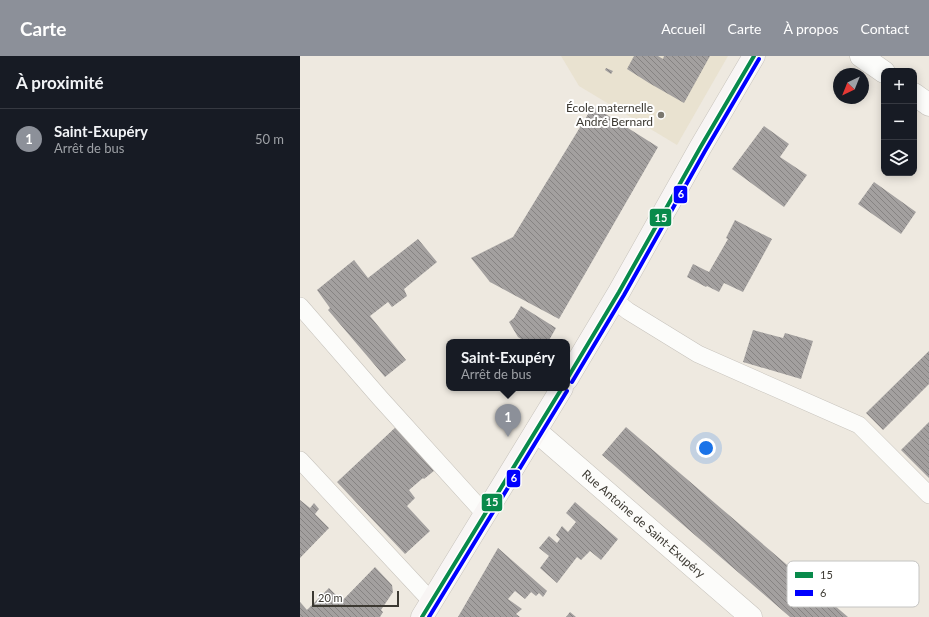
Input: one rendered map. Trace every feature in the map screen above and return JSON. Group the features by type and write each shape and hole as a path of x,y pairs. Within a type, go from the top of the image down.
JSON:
{"main road":[{"path":"570,374 754,56"},
{"path":"427,609 560,391"}],"street":[{"path":"861,56 881,70"},
{"path":"917,96 929,105"},
{"name":"Rue Antoine de Saint-Exupéry","path":"536,431 751,617"}],"lane":[{"path":"614,300 628,311 698,354 859,425 929,495"},
{"path":"300,306 380,398 485,514"},
{"path":"300,460 427,609"}],"shaded area":[{"name":"École maternelle André Bernard","path":"561,56 728,56 677,145 579,86"}],"building":[{"path":"634,56 658,56 663,59 664,56 710,56 684,103 627,69"},
{"path":"606,68 613,71 611,74 605,70"},
{"path":"593,106 658,147 559,319 490,282 471,258 513,237"},
{"path":"764,126 789,144 780,157 807,175 784,207 732,169"},
{"path":"874,182 916,212 901,234 858,204"},
{"path":"735,220 772,239 743,292 724,283 719,292 687,277 693,264 709,272 728,239 726,238"},
{"path":"418,239 437,262 404,289 407,296 392,307 388,302 370,316 406,360 385,377 328,310 330,308 317,290 354,260 368,278"},
{"path":"521,306 556,328 550,339 521,339 518,337 509,322 514,318"},
{"path":"753,330 783,338 785,333 813,341 801,379 743,362"},
{"path":"929,351 929,384 883,430 866,413"},
{"path":"929,422 929,478 901,450"},
{"path":"398,425 435,470 409,490 415,498 407,506 430,531 405,554 337,482"},
{"path":"626,427 787,565 787,607 836,607 848,617 790,617 602,455"},
{"path":"300,500 310,508 314,503 319,509 315,514 329,528 300,558"},
{"path":"575,502 618,539 601,560 590,551 581,560 577,557 557,583 540,568 549,556 539,548 549,536 557,543 560,539 556,535 562,526 568,532 576,522 566,513"},
{"path":"498,548 547,591 543,597 539,593 536,596 531,592 525,599 515,591 508,599 522,609 516,614 520,617 458,617"},
{"path":"375,567 392,585 393,592 381,610 383,612 380,617 300,617 300,602 307,610 329,588 342,601"},
{"path":"570,612 576,617 566,617"}],"transit line":[{"name":"15","path":"570,374 619,292 754,56"},
{"name":"6","path":"572,382 624,295 759,59"},
{"name":"15","path":"422,617 560,391"},
{"name":"6","path":"429,617 567,391"}],"place":[{"name":"École maternelle André Bernard","path":"661,115"},
{"name":"Saint-Exupéry","path":"508,437"}]}
